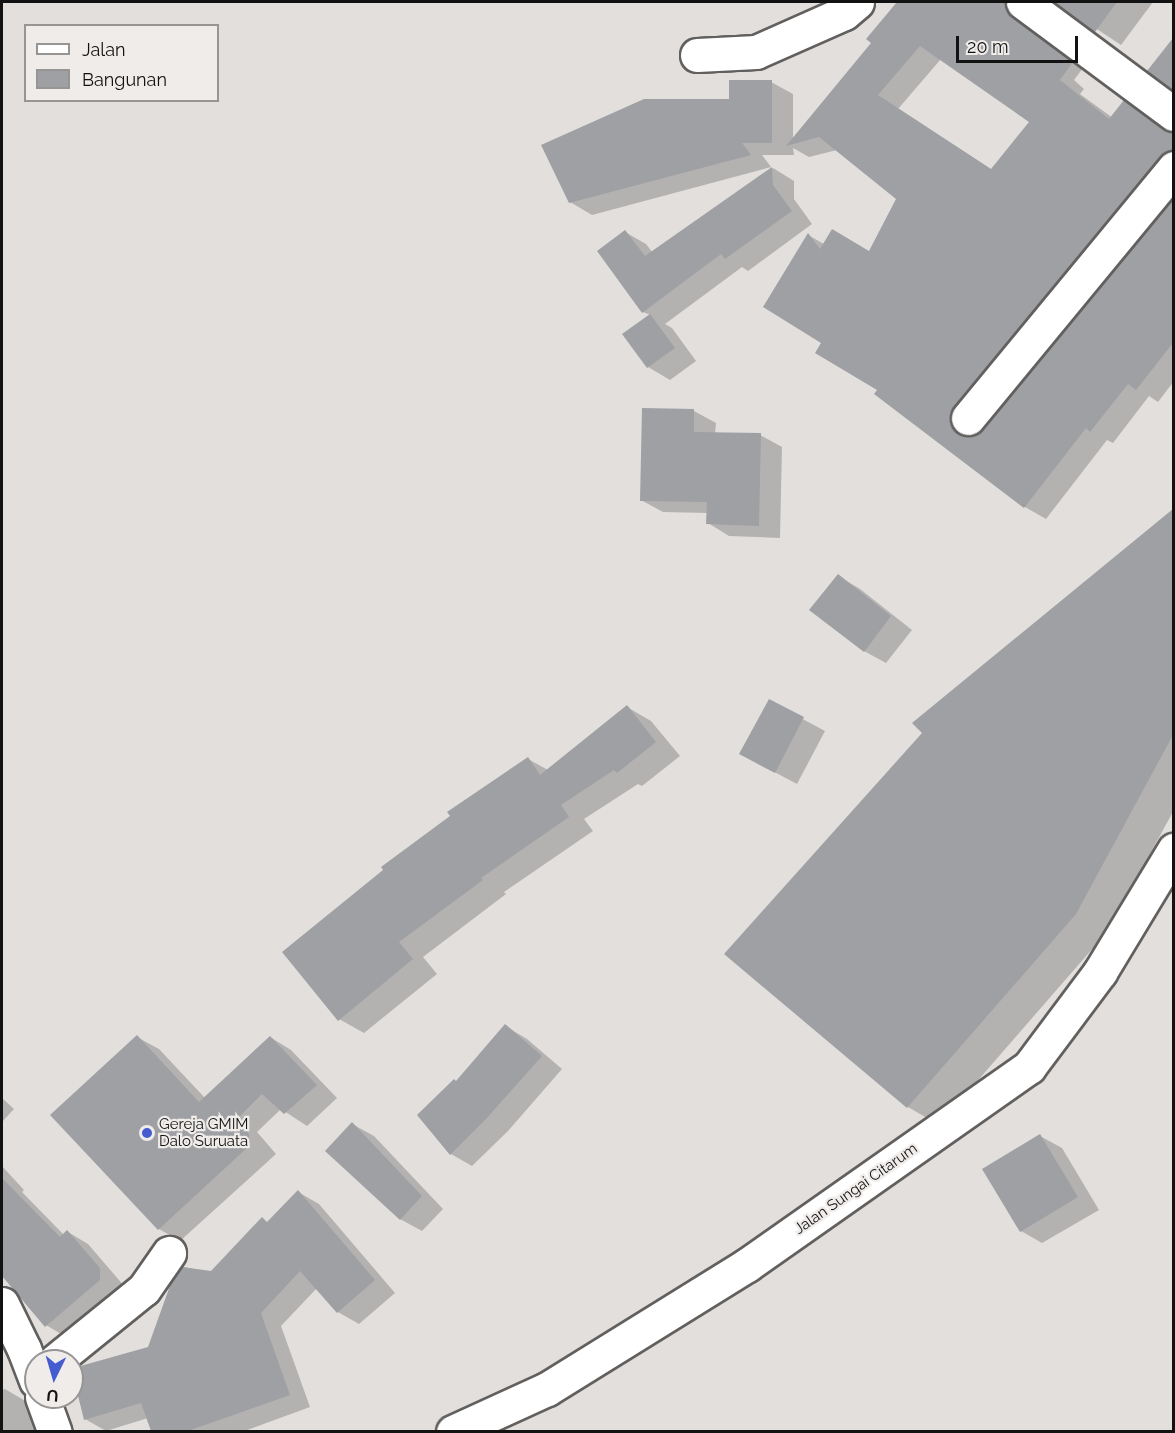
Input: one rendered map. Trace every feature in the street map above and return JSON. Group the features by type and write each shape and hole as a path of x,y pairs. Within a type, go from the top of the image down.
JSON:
{"street":[{"path":"697,55 756,52 844,13 857,2"},
{"path":"1023,2 1173,114"},
{"path":"968,418 1173,168"},
{"name":"Jalan Sungai Citarum","path":"453,1431 547,1389 747,1265 1029,1067 1100,972 1173,850"},
{"path":"75,1349 144,1289 169,1253"},
{"path":"2,1304 24,1349"},
{"path":"49,1409 55,1431"}],"building":[{"path":"897,2 1005,2 1006,10 1012,17 1073,62 1060,80 1109,119 1124,100 1163,129 1173,132 1173,150 1160,156 954,406 950,414 950,424 957,433 965,437 974,436 982,430 1173,198 1173,343 1136,390 1128,384 1090,432 1086,428 1024,508 874,394 877,390 815,353 821,343 763,307 808,233 820,249 832,229 869,251 896,199 819,137 786,146 871,43 866,39","holes":["920,46 1029,122 991,169 878,95"]},
{"path":"1054,2 1117,2 1095,32"},
{"path":"1173,38 1173,90 1147,71"},
{"path":"729,80 772,80 772,143 742,143 751,155 569,203 541,145 644,99 729,99"},
{"path":"772,167 773,185 792,211 725,259 721,254 642,313 597,251 625,230 645,256"},
{"path":"650,314 675,348 647,368 622,334"},
{"path":"642,408 694,409 694,432 761,433 759,526 706,524 707,502 640,501"},
{"path":"1173,509 1173,735 1076,914 907,1108 724,954 922,733 912,723"},
{"path":"838,574 891,616 864,652 809,610"},
{"path":"769,699 804,717 775,773 739,754"},
{"path":"627,705 656,742 617,773 614,770 561,805 569,817 481,878 483,880 399,942 413,959 338,1021 282,952 383,870 381,867 450,816 447,812 528,757 540,775"},
{"path":"505,1024 542,1056 486,1119 450,1155 417,1115 454,1079 456,1081"},
{"name":"Gereja GMIM Dalo Suruata","path":"137,1035 199,1102 270,1036 317,1085 284,1114 262,1094 237,1119 249,1134 249,1146 158,1230 50,1115"},
{"path":"352,1122 422,1196 400,1220 325,1151"},
{"path":"1040,1134 1078,1197 1020,1232 982,1169"},
{"path":"2,1178 60,1237 67,1230 100,1268 100,1280 45,1327 2,1276"},
{"path":"298,1190 375,1280 337,1313 300,1271 261,1313 290,1395 188,1431 151,1431 141,1403 84,1420 81,1409 84,1409 84,1365 148,1347 171,1283 182,1267 211,1271 262,1217 267,1222"}],"place":[{"name":"Gereja GMIM Dalo Suruata","path":"147,1133"}]}
